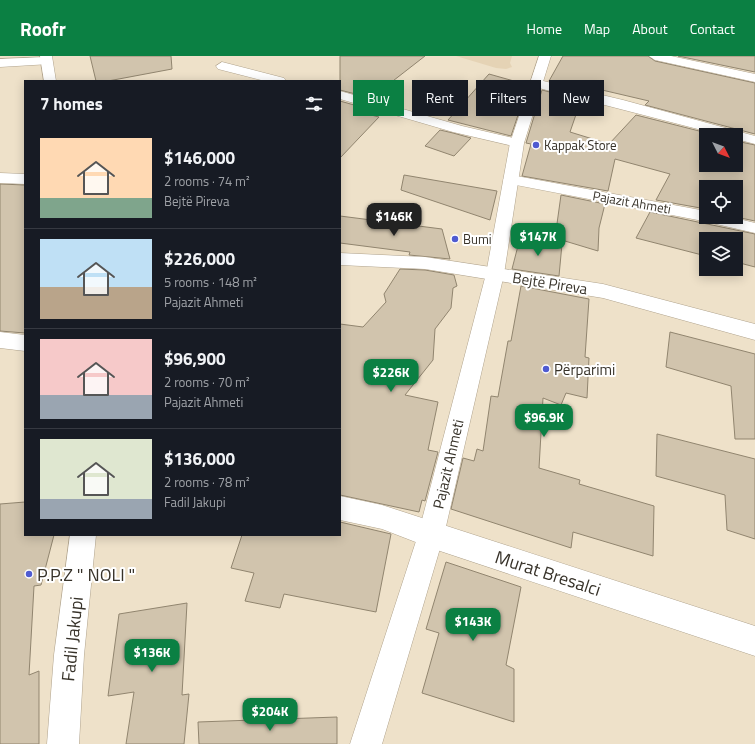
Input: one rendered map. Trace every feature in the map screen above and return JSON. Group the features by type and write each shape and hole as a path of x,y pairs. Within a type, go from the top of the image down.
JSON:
{"street":[{"name":"Pajazit Ahmeti","path":"536,80 545,56"},
{"path":"654,56 755,78"},
{"path":"0,62 46,58 50,80"},
{"path":"222,66 276,80"},
{"path":"541,84 618,103 755,140"},
{"path":"341,95 516,143"},
{"name":"Pajazit Ahmeti","path":"366,744 431,535 495,274 516,143 525,116"},
{"path":"0,178 24,179"},
{"name":"Pajazit Ahmeti","path":"511,180 699,215"},
{"name":"Pajazit Ahmeti","path":"738,224 755,228"},
{"name":"Bejtë Pireva","path":"341,259 425,263 603,291 755,332"},
{"path":"0,340 24,343"},
{"name":"Murat Bresalci","path":"341,508 382,517 431,535 755,641"},
{"name":"Fadil Jakupi","path":"63,744 69,655 83,536"}],"shaded area":[{"path":"456,56 512,56 510,63 512,67 506,69 496,68"}],"building":[{"path":"90,56 171,56 172,69 113,80 96,80"},
{"path":"340,56 425,56 394,80 353,80 353,93 341,90"},
{"path":"563,56 648,56 655,61 755,83 755,134 743,131 743,128 732,128 645,105 649,101 604,90 604,80 550,80"},
{"path":"678,56 755,56 755,72"},
{"path":"489,74 510,80 484,80"},
{"path":"476,89 476,116 518,116 511,136 448,120 452,116 468,116 468,98"},
{"path":"542,90 549,92 549,116 576,116 570,132 609,144 636,115 699,131 699,172 743,172 743,142 755,145 755,221 743,218 743,180 699,180 699,208 656,200 670,174 615,159 608,191 522,176 531,144 526,143 534,116 541,116"},
{"path":"341,101 353,105 353,116 379,117 341,157"},
{"path":"440,130 471,138 454,156 425,146"},
{"path":"404,175 497,191 490,220 401,190"},
{"path":"0,184 24,185 24,333 0,331"},
{"path":"561,195 605,204 599,228 598,251 555,238"},
{"path":"650,212 699,222 699,224 707,224 755,234 755,267 743,264 743,232 699,232 699,254 636,238"},
{"path":"341,216 442,229 450,259 409,255 410,252 341,243"},
{"path":"520,238 562,244 559,276 512,269"},
{"path":"400,269 425,270 454,275 457,286 453,288 451,308 435,329 433,360 405,395 438,402 428,450 438,452 425,501 422,500 419,512 341,495 341,324 363,327 386,302 384,294"},
{"path":"521,286 589,299 585,357 589,358 587,398 566,393 561,405 543,398 539,468 580,480 579,484 654,506 653,556 573,532 571,548 451,509 463,458 474,461 477,449 483,451 491,396 498,397 508,341 511,341"},
{"path":"670,332 755,354 755,439 735,439 731,386 666,367"},
{"path":"657,434 755,459 755,539 727,530 725,495 656,476"},
{"path":"24,502 24,536 54,536 41,585 34,586 29,675 39,671 39,744 0,744 0,504"},
{"path":"341,522 391,534 376,612 284,594 280,608 245,601 254,573 231,568 242,536 341,536"},
{"path":"446,562 521,587 506,665 514,669 514,722 422,693 439,633 426,629"},
{"path":"187,603 182,695 189,694 184,744 126,744 134,692 108,696 119,614"},
{"path":"337,717 337,744 199,744 198,722"}],"place":[{"name":"Kappak Store","path":"536,145"},
{"name":"Bumi","path":"455,239"},
{"name":"Përparimi","path":"546,369"},
{"name":"P.P.Z \" NOLI \"","path":"29,574"}]}
